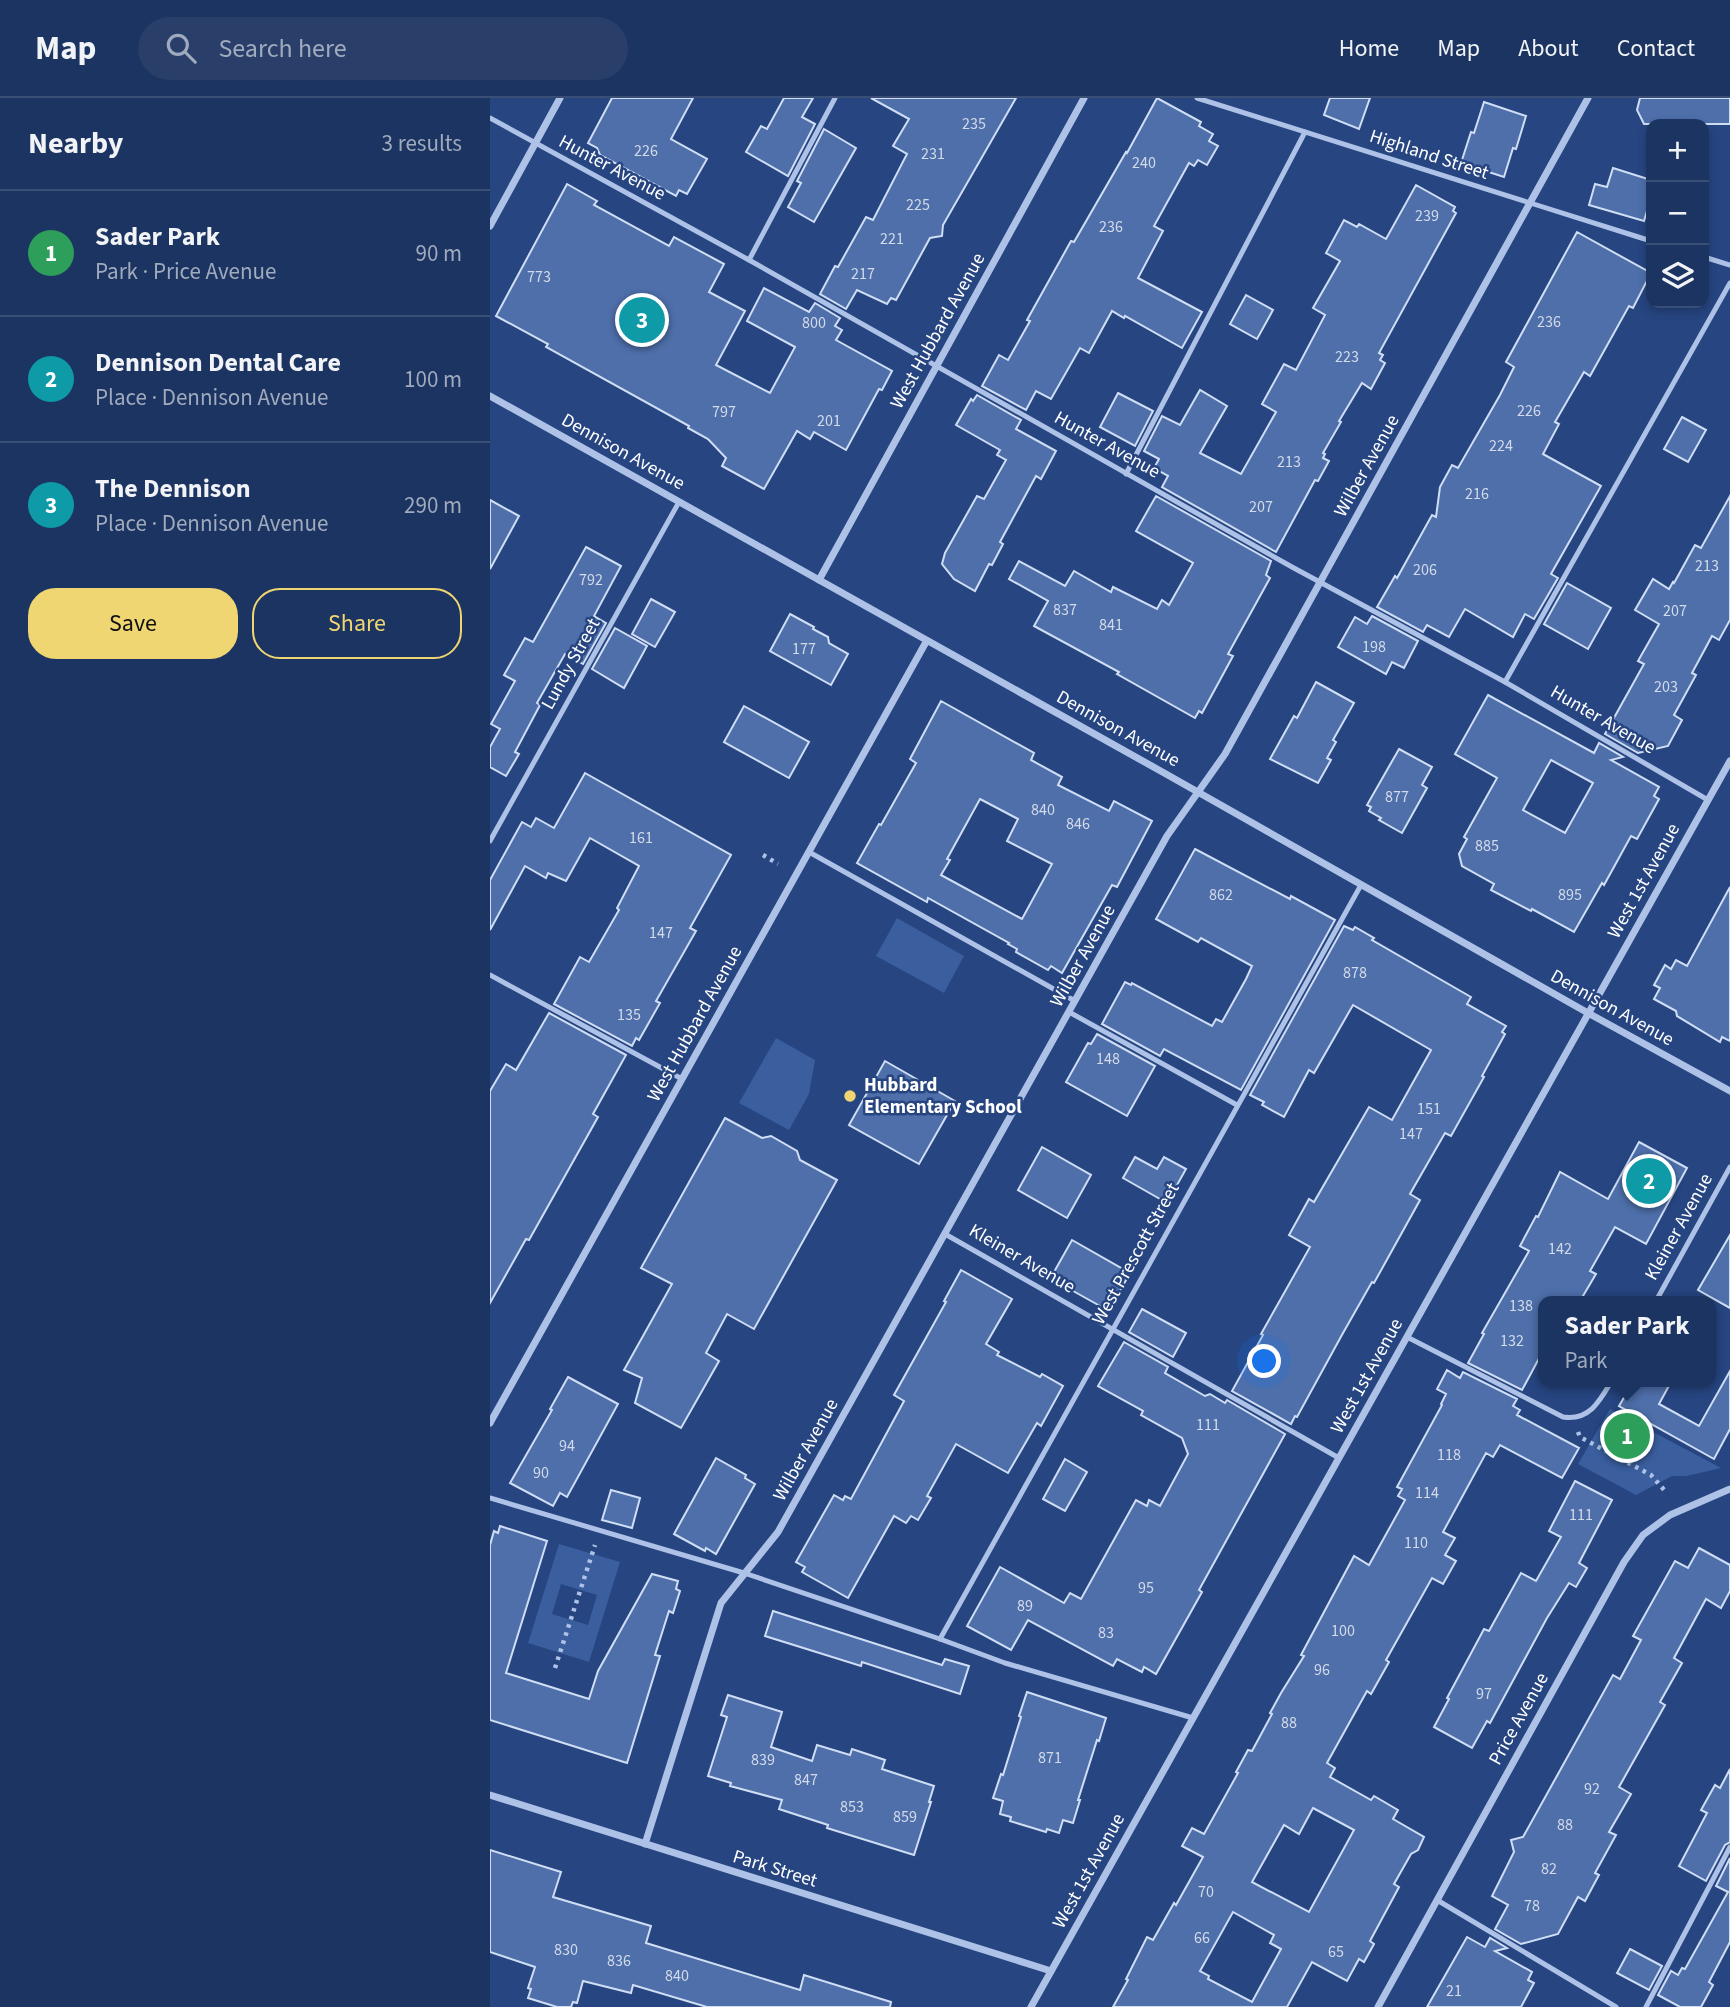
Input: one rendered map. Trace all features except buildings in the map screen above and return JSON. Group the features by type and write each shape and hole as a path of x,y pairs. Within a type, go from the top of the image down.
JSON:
{"street":[{"path":"490,226 560,98"},
{"name":"West Hubbard Avenue","path":"819,580 1084,98"},
{"name":"Wilber Avenue","path":"645,1844 721,1603 778,1532 1167,836 1225,754 1588,98"},
{"name":"Dennison Avenue","path":"490,396 1730,1091"},
{"name":"West Hubbard Avenue","path":"490,1423 926,642"},
{"name":"West 1st Avenue","path":"1031,2007 1730,761"},
{"name":"Price Avenue","path":"1378,2007 1624,1562 1643,1535 1670,1515 1730,1489"},
{"name":"Park Street","path":"490,1795 1051,1971"}],"lane":[{"path":"749,260 835,98"},
{"name":"Highland Street","path":"1197,98 1646,239"},
{"name":"Hunter Avenue","path":"490,118 749,260 1321,583 1505,682 1708,800"},
{"path":"1126,474 1304,132"},
{"path":"1709,259 1730,265"},
{"path":"1505,682 1730,283"},
{"name":"Lundy Street","path":"490,841 679,502"},
{"path":"809,852 1075,1002"},
{"name":"West Prescott Street","path":"940,1639 1361,885"},
{"path":"490,975 682,1079"},
{"path":"1069,1012 1237,1105"},
{"name":"Kleiner Avenue","path":"1659,1296 1730,1167"},
{"name":"Kleiner Avenue","path":"945,1234 1339,1458"},
{"path":"1407,1337 1553,1413 1573,1418 1594,1409 1608,1387"},
{"path":"490,1498 744,1573 1005,1663 1194,1718"},
{"path":"1646,2007 1730,1847"},
{"path":"1437,1900 1616,2007"}],"path":[{"path":"763,855 778,864"},
{"path":"1573,1418 1580,1437 1651,1475 1666,1492"},
{"path":"555,1668 599,1530"}],"shaded area":[{"path":"897,918 964,956 944,993 876,956"},
{"path":"776,1038 815,1060 809,1094 789,1130 739,1103"},
{"path":"1610,1409 1721,1468 1687,1476 1672,1476 1636,1495 1578,1464"},
{"path":"559,1544 620,1562 589,1662 528,1643","holes":["561,1584 597,1595 588,1625 552,1614"]}],"place":[{"name":"The Dennison","path":"642,320"},
{"name":"Hubbard Elementary School","path":"850,1096"},
{"name":"Dennison Dental Care","path":"1649,1181"},
{"name":"Sader Park","path":"1627,1436"}]}
